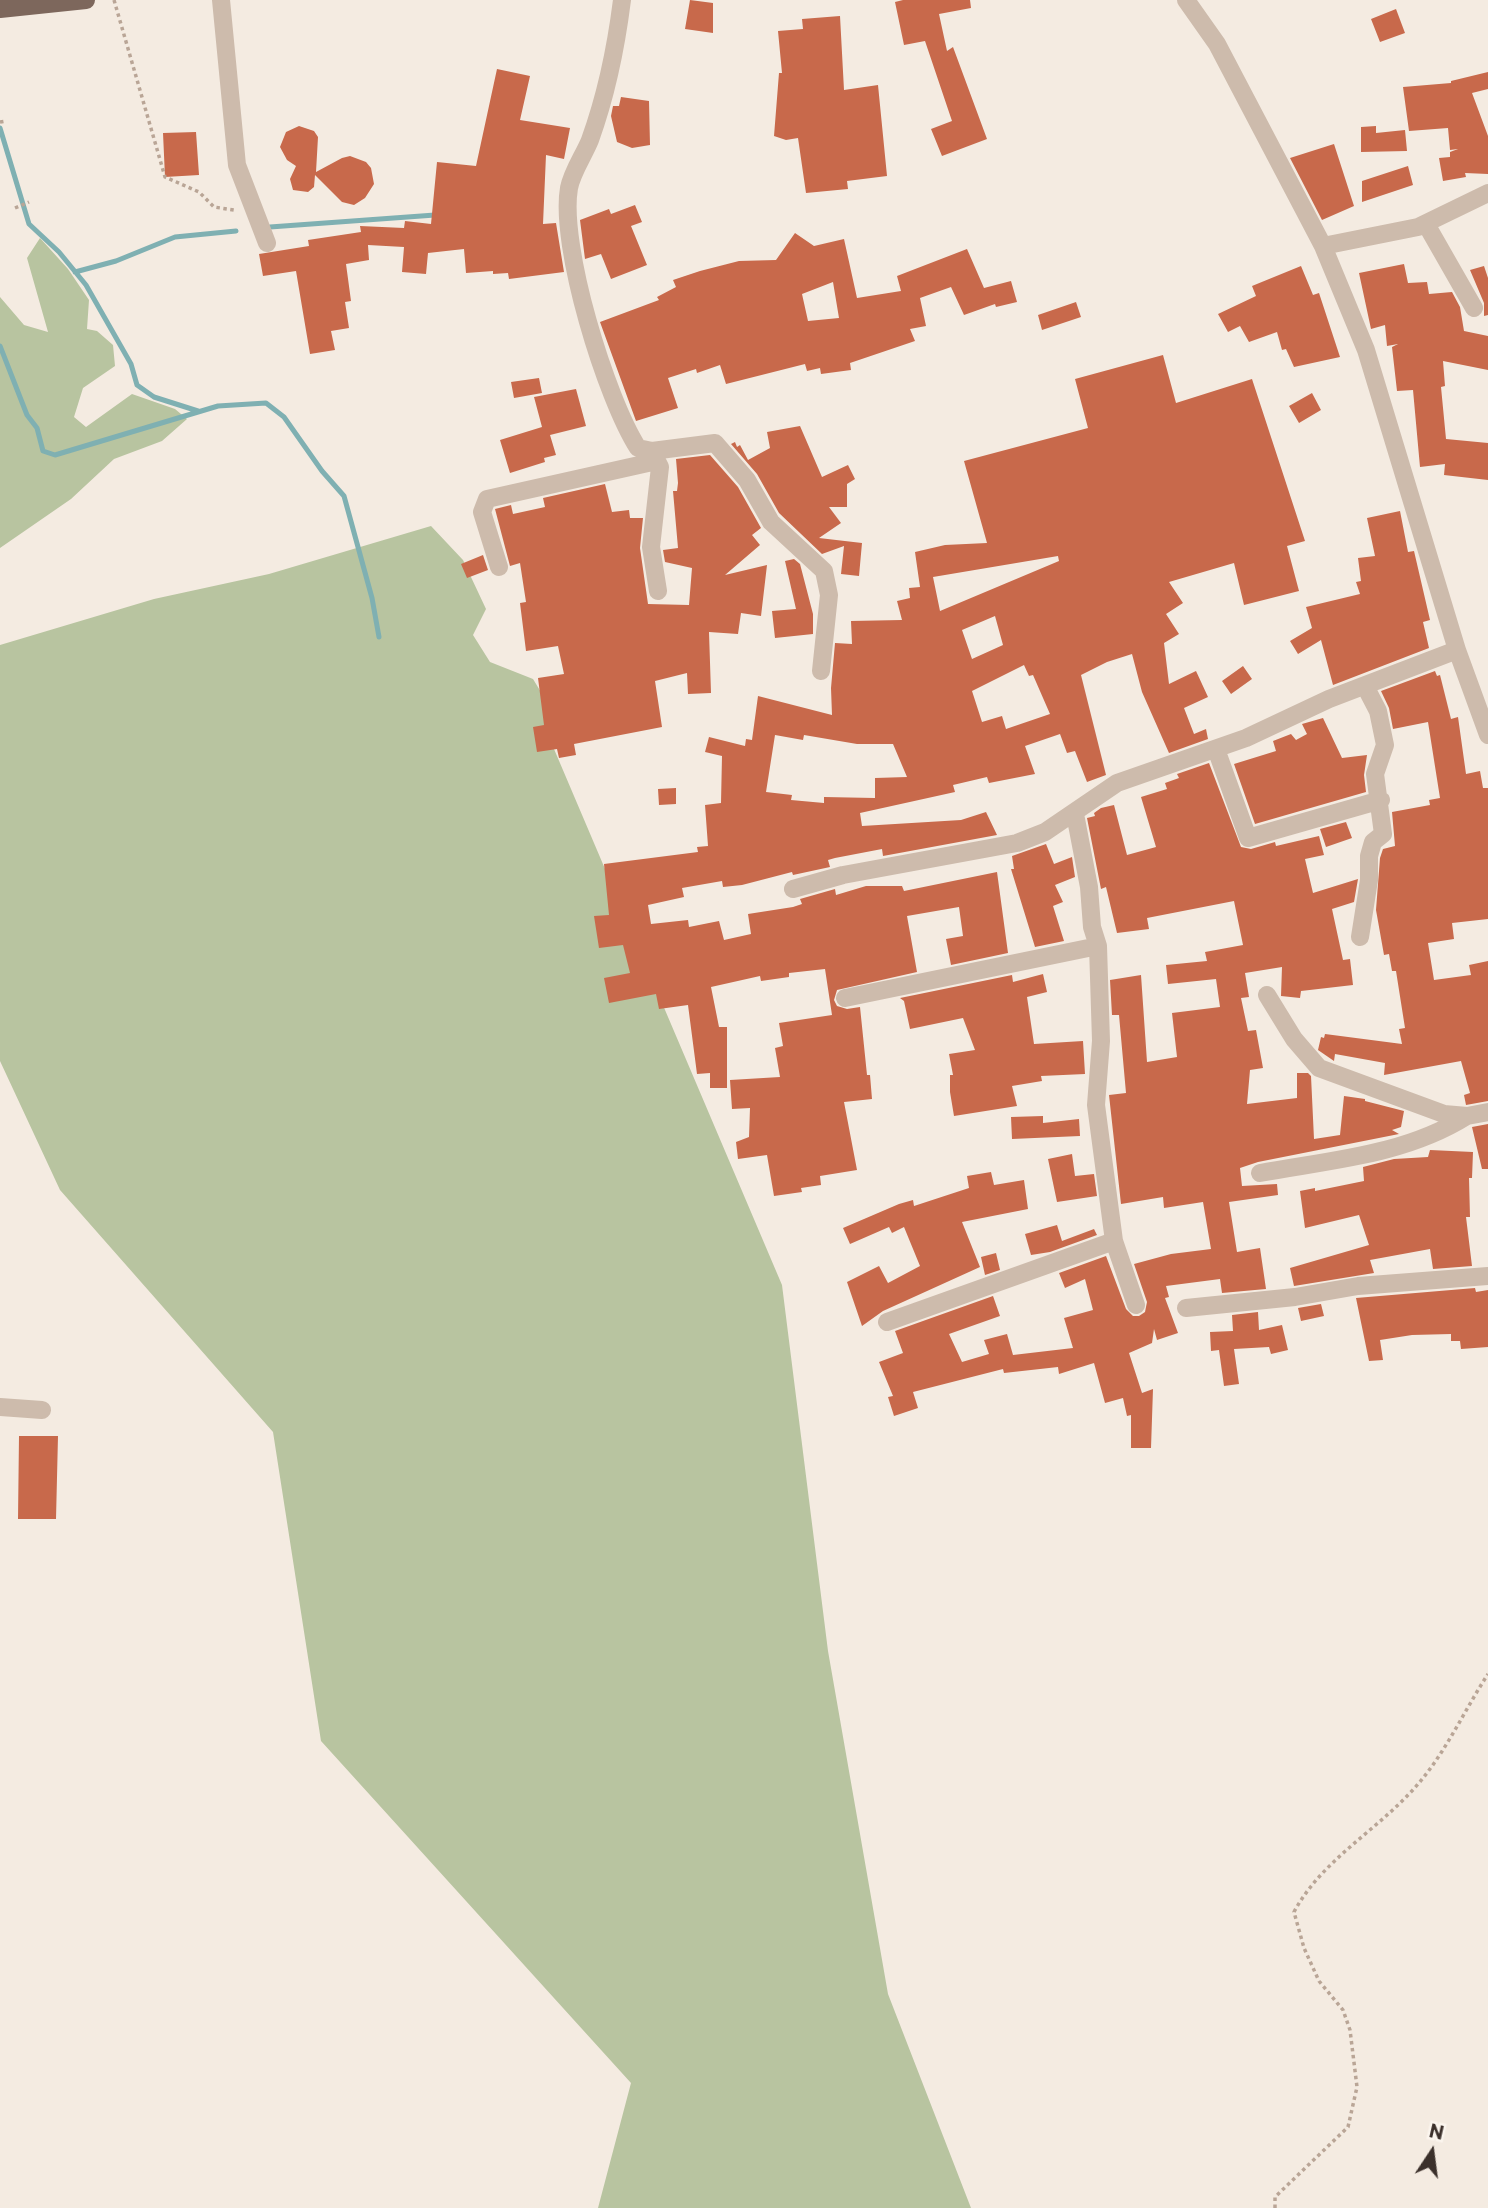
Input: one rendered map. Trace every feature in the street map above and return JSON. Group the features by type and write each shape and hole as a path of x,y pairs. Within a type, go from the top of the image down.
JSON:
{"main road":[{"path":"0,9 86,0"}],"street":[{"path":"221,0 237,165 265,239"},
{"path":"622,0 610,78 589,141 569,187 569,236 590,326 623,425 638,448 655,456 660,467 651,547 658,591"},
{"path":"1186,0 1217,44 1322,246 1366,350 1457,650 1488,735"},
{"path":"1322,246 1426,224 1488,193"},
{"path":"1426,224 1474,308"},
{"path":"499,567 482,512 487,499 715,443 747,480 771,522 824,571 829,595 821,671"},
{"path":"793,889 843,875 1017,843 1045,832 1117,783 1216,749 1457,650"},
{"path":"1360,936 1369,880 1369,856 1373,842 1383,834 1381,800 1375,774 1385,745 1378,711 1365,686"},
{"path":"1216,749 1248,838 1381,800"},
{"path":"1074,814 1089,887 1092,927 1098,946 1101,1041 1096,1105 1114,1241 1136,1305"},
{"path":"845,998 1098,946"},
{"path":"1267,995 1294,1039 1319,1068 1444,1114 1467,1116 1488,1112"},
{"path":"1260,1173 1405,1147 1437,1135 1467,1116"},
{"path":"887,1322 1114,1241"},
{"path":"1186,1308 1271,1300 1371,1285 1488,1276"},
{"path":"0,1407 42,1410"}],"path":[{"path":"114,0 164,177 200,192 214,207 235,210 265,239"},
{"path":"15,208 29,202"},
{"path":"1275,2208 1275,2197 1348,2127 1357,2087 1350,2030 1343,2010 1319,1981 1304,1948 1294,1912 1308,1885 1410,1793 1445,1749 1464,1709 1488,1674"}],"green space":[{"path":"40,238 68,269 89,300 87,329 97,331 113,345 115,366 83,388 74,417 86,427 132,394 175,409 187,419 162,441 114,459 71,499 0,548 0,297 24,325 48,332 27,258"},
{"path":"431,526 463,560 486,609 473,635 490,662 533,679 547,702 554,749 782,1285 828,1651 888,1994 971,2208 598,2208 631,2083 321,1741 273,1432 60,1190 0,1061 0,645 154,599 269,574"}],"building":[{"path":"690,0 713,3 713,33 685,29"},
{"path":"970,0 971,8 939,14 947,51 953,47 987,139 942,156 931,129 952,121 925,41 904,45 895,2"},
{"path":"1396,9 1405,33 1380,42 1371,19"},
{"path":"840,16 844,90 878,85 887,176 847,181 848,189 806,193 798,138 786,140 774,136 779,73 782,73 778,31 803,29 802,19"},
{"path":"497,69 530,76 520,120 570,128 564,159 546,155 543,224 556,223 564,272 509,279 508,273 466,273 464,249 428,253 426,274 402,272 404,247 368,245 369,260 346,264 351,301 345,302 349,328 331,331 335,350 310,354 296,271 263,276 259,254 309,246 308,240 361,232 360,226 404,228 405,221 431,224 437,162 476,166"},
{"path":"1488,72 1488,89 1472,93 1488,136 1488,174 1465,173 1466,177 1443,181 1439,158 1450,157 1450,152 1458,149 1450,150 1448,128 1409,131 1403,87 1451,83"},
{"path":"621,97 649,101 650,145 632,148 617,142 611,116 613,106 619,106"},
{"path":"299,126 314,131 318,137 316,172 350,156 366,162 371,168 374,184 365,198 354,205 342,202 315,175 314,187 308,192 293,190 290,179 296,166 287,160 280,147 286,132"},
{"path":"1376,126 1376,133 1405,130 1407,151 1361,152 1361,127"},
{"path":"196,132 199,175 165,177 163,133"},
{"path":"1334,144 1354,206 1322,220 1290,158"},
{"path":"1408,166 1413,185 1362,202 1362,181"},
{"path":"635,205 642,222 631,226 647,265 611,279 601,254 585,259 580,220 609,209 611,214"},
{"path":"795,233 814,246 844,239 857,298 901,291 897,276 967,249 984,288 1011,281 1017,302 996,307 995,304 964,315 951,287 920,298 926,326 910,329 915,341 850,363 851,370 821,374 820,368 807,371 805,364 726,384 720,365 697,373 696,369 668,378 678,408 636,421 600,322 659,300 657,297 676,287 673,280 739,261 776,260","holes":["833,282 839,318 808,321 802,294"]},
{"path":"1404,264 1408,283 1427,282 1429,294 1452,292 1460,307 1464,331 1488,336 1488,370 1443,361 1445,386 1441,387 1446,439 1488,443 1488,480 1444,475 1445,464 1420,467 1413,390 1397,391 1392,347 1398,344 1387,346 1385,325 1371,329 1359,273"},
{"path":"1301,266 1313,295 1319,293 1340,357 1294,367 1286,349 1282,350 1277,332 1249,342 1240,326 1228,332 1218,314 1256,296 1252,286"},
{"path":"1484,266 1488,278 1488,315 1484,316 1484,303 1470,270"},
{"path":"1076,302 1081,317 1042,330 1038,315"},
{"path":"1163,355 1176,403 1252,379 1305,541 1287,546 1299,591 1244,605 1234,563 1169,582 1183,603 1166,614 1179,634 1164,643 1169,684 1196,671 1208,697 1184,708 1194,734 1206,729 1208,739 1169,753 1142,692 1132,654 1107,662 1081,675 1106,775 1087,782 1075,751 1067,753 1060,734 1025,746 1035,774 989,783 987,777 953,785 955,792 860,813 862,826 961,820 986,812 997,835 883,856 882,849 835,858 828,860 830,867 793,875 792,872 742,885 723,887 722,881 682,888 684,897 648,905 651,924 688,920 689,927 719,921 724,940 751,934 748,914 793,907 802,904 800,899 835,889 836,895 866,886 902,886 904,891 997,872 1008,953 951,965 946,939 963,936 959,907 907,916 917,972 837,990 834,1000 837,1006 847,1009 860,1007 867,1075 870,1075 872,1099 844,1102 857,1170 820,1176 821,1185 801,1188 802,1192 774,1196 767,1155 738,1159 736,1142 749,1137 750,1108 732,1109 730,1080 780,1077 775,1048 783,1046 779,1023 832,1015 825,969 789,973 789,977 761,981 760,976 711,987 719,1027 727,1027 727,1088 710,1088 710,1073 697,1074 688,1005 659,1009 656,994 609,1003 604,978 630,973 623,945 599,948 594,916 609,915 604,864 698,852 697,847 708,846 705,805 721,803 722,756 705,752 709,737 745,746 746,739 752,740 758,696 832,715 831,688 835,643 852,644 851,621 902,620 897,601 910,598 909,588 920,587 915,552 945,545 987,543 964,461 1088,428 1075,379","holes":["1058,556 1059,561 940,611 933,577","995,616 1003,645 972,659 962,630","1024,665 1029,676 1033,675 1050,714 1006,729 1002,716 982,722 972,691","775,735 803,740 804,735 857,744 893,744 907,777 875,778 875,798 824,797 824,803 791,800 792,795 766,792"]},
{"path":"539,378 542,393 514,398 511,382"},
{"path":"576,389 586,426 550,435 556,455 544,458 545,462 510,473 500,440 542,427 534,397"},
{"path":"1312,393 1321,410 1299,423 1289,406"},
{"path":"800,426 822,477 848,465 855,479 847,484 847,507 829,507 841,523 819,538 862,543 859,576 841,574 844,546 822,554 779,513 757,474 731,444 735,442 737,447 740,445 748,460 770,448 767,432"},
{"path":"710,455 738,487 761,528 752,535 760,545 725,575 767,565 761,616 741,613 738,634 709,632 711,693 688,694 687,673 655,681 662,727 574,744 576,755 559,758 557,749 537,752 533,727 544,725 538,678 564,674 558,646 526,651 520,603 526,602 520,563 510,566 495,509 511,505 513,514 545,507 543,498 605,484 612,512 629,510 630,518 643,518 640,548 648,604 689,605 692,568 665,562 663,550 678,548 673,491 677,491 678,483 676,459"},
{"path":"1400,511 1408,552 1414,551 1430,620 1423,622 1429,648 1333,685 1321,640 1298,654 1290,641 1312,628 1306,607 1360,594 1356,582 1361,581 1358,558 1375,556 1367,518"},
{"path":"483,555 488,570 467,578 461,564"},
{"path":"794,559 800,564 813,614 813,634 775,638 772,611 796,609 785,561"},
{"path":"1243,666 1252,679 1231,694 1222,681"},
{"path":"1435,671 1437,676 1440,675 1451,719 1458,717 1466,774 1480,771 1483,788 1488,788 1488,919 1452,923 1454,939 1428,943 1434,980 1471,975 1469,965 1488,961 1488,1101 1466,1105 1464,1095 1470,1093 1461,1061 1384,1075 1385,1063 1335,1054 1334,1061 1318,1050 1321,1037 1324,1038 1325,1034 1402,1044 1399,1029 1405,1028 1396,971 1392,971 1389,954 1384,955 1376,910 1380,858 1383,849 1395,846 1392,812 1430,805 1429,800 1440,798 1428,722 1393,729 1389,708 1381,691"},
{"path":"1323,718 1342,758 1367,755 1364,775 1366,792 1255,824 1234,764 1276,751 1273,741 1291,734 1296,740 1307,734 1302,724"},
{"path":"1209,763 1241,847 1251,849 1275,842 1276,846 1319,836 1324,855 1305,859 1313,893 1358,879 1354,902 1332,909 1343,960 1350,959 1353,985 1301,991 1300,998 1281,996 1282,967 1245,973 1249,997 1241,998 1248,1031 1256,1030 1263,1068 1250,1070 1247,1104 1297,1098 1297,1073 1308,1073 1311,1076 1314,1139 1340,1135 1344,1096 1365,1099 1404,1111 1401,1127 1392,1130 1399,1134 1258,1162 1240,1168 1242,1186 1277,1184 1278,1195 1229,1202 1237,1252 1260,1248 1266,1289 1222,1293 1220,1279 1166,1286 1169,1297 1165,1298 1178,1333 1157,1340 1154,1329 1152,1343 1129,1353 1142,1393 1153,1389 1151,1448 1131,1448 1131,1415 1127,1416 1123,1398 1105,1403 1094,1363 1059,1374 1058,1367 1004,1373 1003,1369 913,1392 918,1408 894,1416 888,1397 893,1396 879,1362 903,1353 895,1331 993,1296 1000,1316 949,1334 962,1362 989,1354 984,1340 1007,1334 1013,1355 1073,1348 1064,1318 1093,1310 1085,1279 1065,1288 1059,1273 1106,1256 1126,1309 1133,1316 1139,1316 1145,1312 1147,1302 1134,1264 1171,1254 1211,1249 1203,1202 1164,1208 1163,1197 1121,1204 1109,1095 1126,1093 1119,1015 1112,1015 1110,980 1141,975 1147,1062 1177,1057 1172,1013 1220,1007 1216,979 1168,984 1166,965 1207,961 1205,952 1243,945 1234,901 1147,918 1149,929 1117,933 1106,887 1101,889 1087,818 1095,816 1094,813 1101,808 1114,805 1127,855 1156,847 1141,797 1167,789 1165,783 1179,778 1177,774"},
{"path":"676,788 676,804 659,805 658,789"},
{"path":"1346,822 1352,838 1326,847 1320,829"},
{"path":"1046,844 1054,864 1072,857 1075,877 1055,885 1063,902 1053,906 1064,941 1035,947 1011,869 1014,869 1012,856"},
{"path":"1043,974 1047,992 1027,997 1034,1044 1083,1041 1085,1074 1041,1076 1042,1081 1012,1086 1017,1106 954,1116 950,1092 950,1075 953,1075 949,1054 975,1050 963,1018 910,1029 904,1001 900,998 1012,975 1013,982"},
{"path":"1043,1116 1043,1123 1079,1119 1080,1136 1012,1139 1011,1117"},
{"path":"1488,1124 1488,1169 1482,1169 1472,1127"},
{"path":"1430,1150 1473,1152 1472,1178 1469,1178 1470,1217 1466,1217 1472,1266 1433,1269 1430,1249 1370,1260 1374,1273 1294,1286 1290,1268 1369,1245 1359,1215 1305,1228 1300,1191 1315,1188 1315,1191 1364,1181 1363,1167 1394,1159 1428,1157"},
{"path":"1072,1154 1075,1176 1094,1174 1097,1196 1057,1202 1048,1159"},
{"path":"991,1172 994,1185 1024,1180 1028,1209 962,1222 980,1267 883,1311 862,1326 847,1282 879,1266 888,1283 920,1266 904,1227 892,1233 889,1227 850,1244 843,1228 899,1204 913,1200 914,1206 969,1188 967,1176"},
{"path":"1057,1225 1062,1241 1094,1229 1097,1235 1050,1252 1031,1255 1025,1234"},
{"path":"996,1253 1000,1270 985,1275 981,1257"},
{"path":"1475,1288 1476,1292 1488,1290 1488,1347 1461,1349 1460,1341 1451,1341 1451,1334 1412,1335 1380,1340 1383,1360 1369,1361 1356,1298"},
{"path":"1321,1304 1324,1316 1301,1321 1298,1308"},
{"path":"1258,1312 1259,1330 1282,1325 1288,1350 1271,1354 1269,1347 1234,1349 1239,1384 1224,1386 1219,1350 1211,1351 1210,1332 1233,1331 1232,1315"},
{"path":"19,1436 58,1436 56,1519 18,1519"}],"waterway":[{"path":"0,128 29,224 59,252 86,285 131,364 137,385 154,397 198,411"},
{"path":"270,227 435,215"},
{"path":"75,272 116,261 175,237 236,231"},
{"path":"0,346 27,415 37,428 43,451 55,455 218,406 266,403 284,417 322,471 344,496 372,598 379,637"}]}
